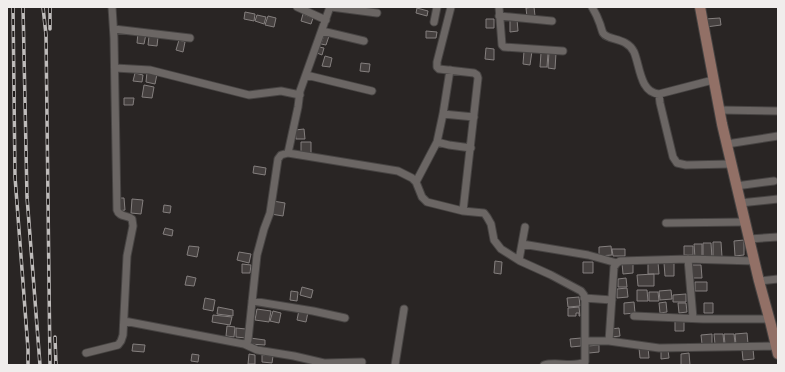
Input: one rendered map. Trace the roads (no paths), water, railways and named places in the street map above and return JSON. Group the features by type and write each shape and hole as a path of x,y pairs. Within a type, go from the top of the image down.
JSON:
{"street":[{"path":"86,353 118,345 121,341 124,321 126,256 132,226 132,219 121,215 117,210 115,68 112,7"},
{"path":"297,7 326,20"},
{"path":"288,153 300,95 331,7 377,13"},
{"path":"434,22 437,7"},
{"path":"451,7 437,67 438,69 474,73 478,78 463,211"},
{"path":"499,7 502,45 504,47 563,51"},
{"path":"592,7 603,33 607,36 629,44 634,51 645,86 650,92 659,94 713,80"},
{"path":"585,341 609,341 659,348 777,349 773,323 759,281 726,144 700,7"},
{"path":"500,16 552,21"},
{"path":"114,29 190,38"},
{"path":"322,31 364,41"},
{"path":"115,68 150,70 249,95 281,90 300,95"},
{"path":"416,182 437,142 450,70"},
{"path":"306,75 372,91"},
{"path":"659,94 673,157 677,163 731,164"},
{"path":"719,110 778,111"},
{"path":"443,114 474,117"},
{"path":"726,144 778,136"},
{"path":"437,142 470,148"},
{"path":"244,344 248,340 257,255 270,213 278,159 281,155 288,153 398,171 412,178 416,182 422,197 427,202 463,211 484,213 488,217 491,224 494,240 502,249 519,260 581,291 584,298 585,362 573,365 549,363 544,365"},
{"path":"736,186 774,181"},
{"path":"740,203 778,199"},
{"path":"666,223 745,222"},
{"path":"519,260 526,227"},
{"path":"749,239 778,237"},
{"path":"522,244 588,255 617,262 688,260 754,261"},
{"path":"688,260 693,318"},
{"path":"609,341 614,267 617,262"},
{"path":"759,281 778,279"},
{"path":"584,298 612,300"},
{"path":"252,301 345,318"},
{"path":"395,365 404,309"},
{"path":"634,316 773,323"},
{"path":"124,321 244,344 257,350 324,363 362,362"}],"railway":[{"path":"13,7 15,177 28,365"},
{"path":"23,7 27,197 40,365"},
{"path":"43,7 46,35 50,365"},
{"path":"50,7 50,29"},
{"path":"55,337 56,365"}]}
